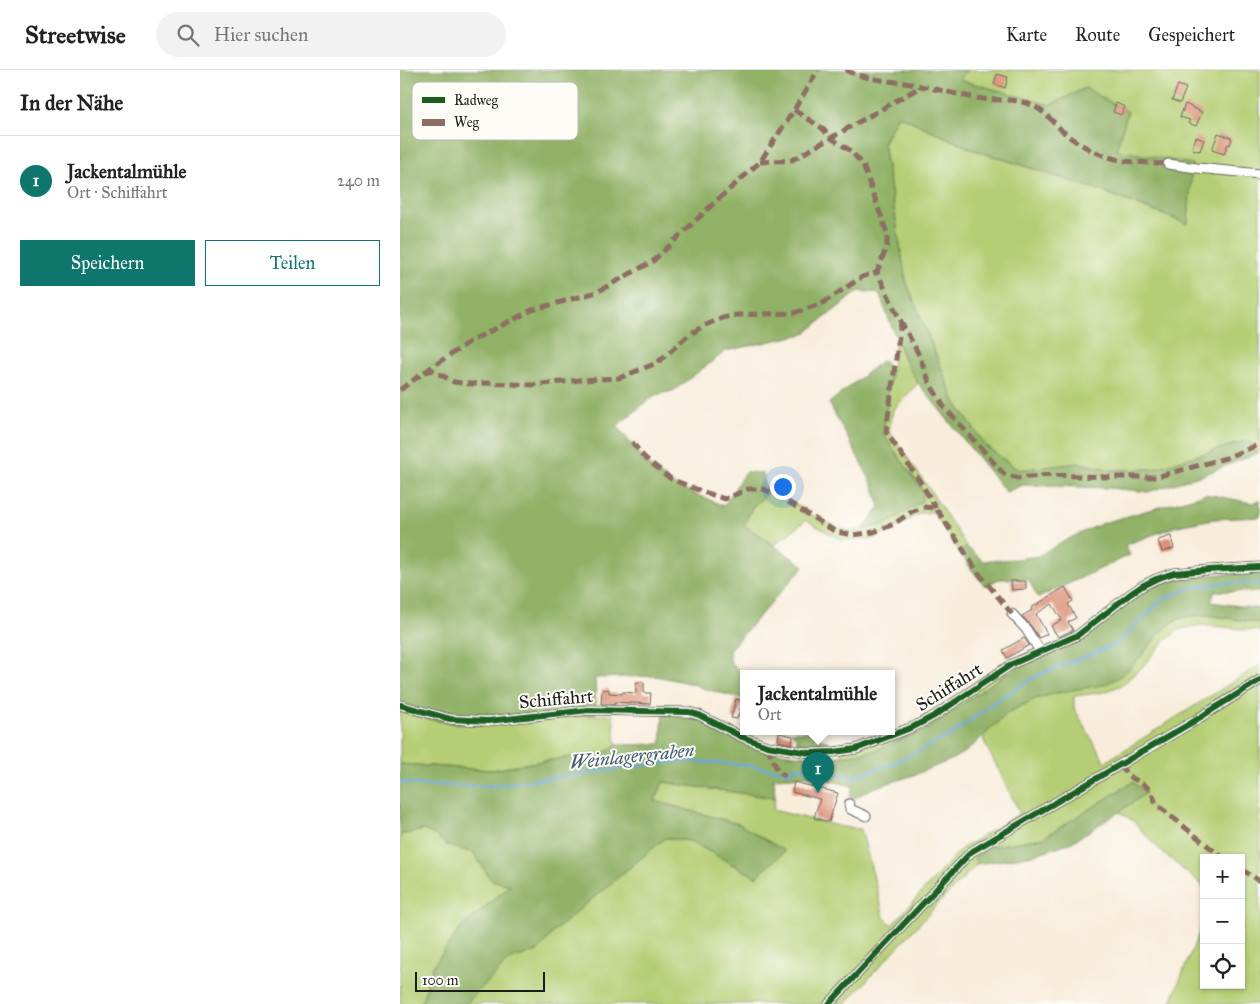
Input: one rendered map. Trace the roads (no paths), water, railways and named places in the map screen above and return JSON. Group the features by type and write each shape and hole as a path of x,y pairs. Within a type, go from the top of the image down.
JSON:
{"street":[{"path":"1168,164 1260,174"},
{"name":"Schiffahrt","path":"895,734 934,716 1012,664 1078,635 1129,595 1156,579 1174,573 1260,567"},
{"path":"1012,614 1026,629 1040,651"},
{"path":"829,1004 973,851 1191,723 1260,680"},
{"name":"Schiffahrt","path":"400,705 450,718 488,721 589,710 689,712 699,715 742,737 767,746 810,753 834,752 856,748 891,735"},
{"path":"848,804 850,809 866,816"}],"waterway":[{"name":"Weinlagergraben","path":"401,782 421,785 491,786 689,761 746,765 790,772 795,767 854,777 897,762 951,735 1002,697 1038,675 1115,645 1163,599 1194,587 1223,583 1260,583"}],"place":[{"name":"Jackentalmühle","path":"818,793"}]}
